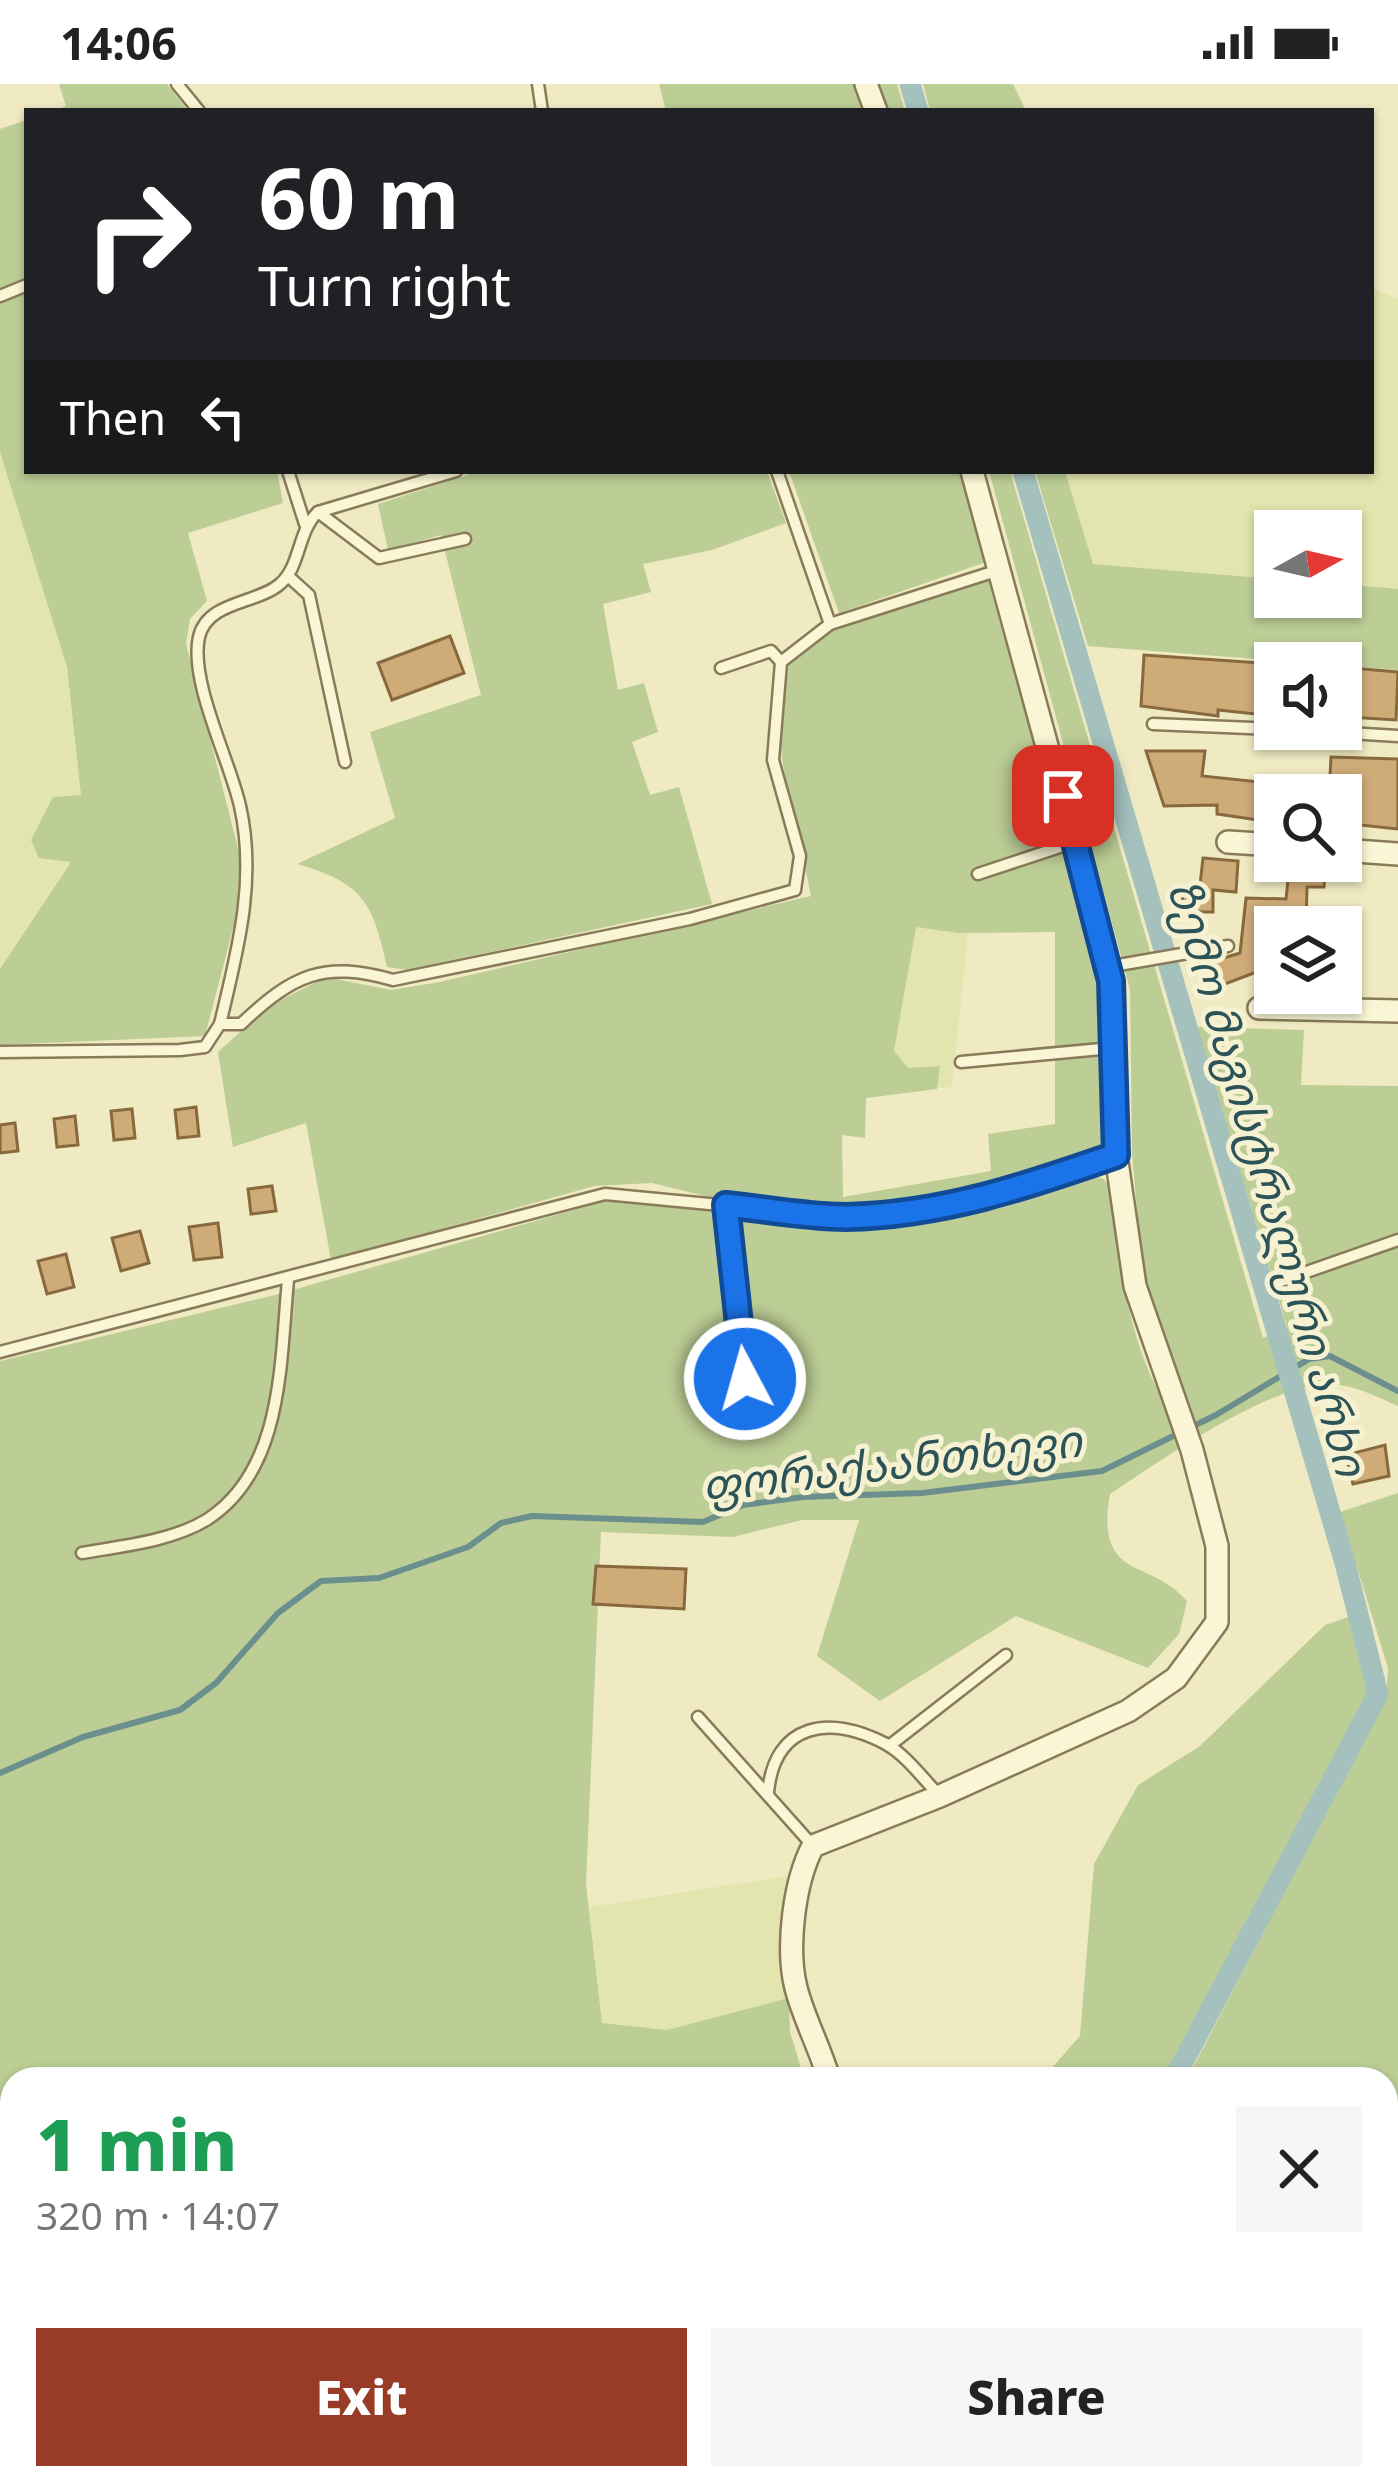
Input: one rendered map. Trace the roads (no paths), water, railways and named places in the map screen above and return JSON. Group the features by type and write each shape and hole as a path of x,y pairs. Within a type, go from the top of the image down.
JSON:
{"street":[{"path":"825,2067 795,1984 795,1919 803,1864 813,1846 940,1796 1128,1711 1176,1678 1200,1652 1217,1622 1217,1546 1192,1450 1136,1286 1116,1155 1116,965 1075,842 973,474"},
{"path":"1228,842 1254,844"},
{"path":"1362,851 1398,854"},
{"path":"1362,1010 1398,1011"}],"lane":[{"path":"176,84 196,108"},
{"path":"289,474 305,524"},
{"path":"0,1052 205,1047 220,1024 243,930 247,856 240,807 198,661 199,635 211,616 277,588 289,576 305,524 318,512 446,474"},
{"path":"778,474 830,624"},
{"path":"318,512 379,558 465,539"},
{"path":"781,662 830,624 1001,569"},
{"path":"289,576 309,595 345,762"},
{"path":"220,1024 241,1024 269,998 314,971 358,970 393,980 690,919 795,890 800,856 773,760 781,662 771,651 721,668"},
{"path":"1153,724 1254,728"},
{"path":"1362,734 1398,736"},
{"path":"978,874 1075,842"},
{"path":"1116,965 1228,946"},
{"path":"961,1062 1115,1048"},
{"path":"0,1352 605,1194 844,1217 991,1199 1116,1155"},
{"path":"726,1205 745,1379"},
{"path":"1276,1283 1398,1240"},
{"path":"82,1553 149,1541 207,1519 254,1475 269,1433 288,1280"},
{"path":"890,1746 1006,1655"},
{"path":"698,1717 813,1846"},
{"path":"768,1792 772,1758 792,1736 826,1730 857,1733 890,1746 940,1796"}],"waterway":[{"name":"ზემო მაგისტრალური არხი","path":"910,84 917,108"},
{"name":"ზემო მაგისტრალური არხი","path":"1024,474 1345,1563 1378,1694 1180,2067"},
{"name":"ფორაქაანთხევი","path":"0,1773 83,1737 180,1710 216,1683 278,1613 321,1581 379,1578 468,1547 501,1523 532,1516 703,1522 743,1505 803,1497 922,1493 1102,1471 1216,1415 1309,1359 1330,1356 1398,1391"}]}
